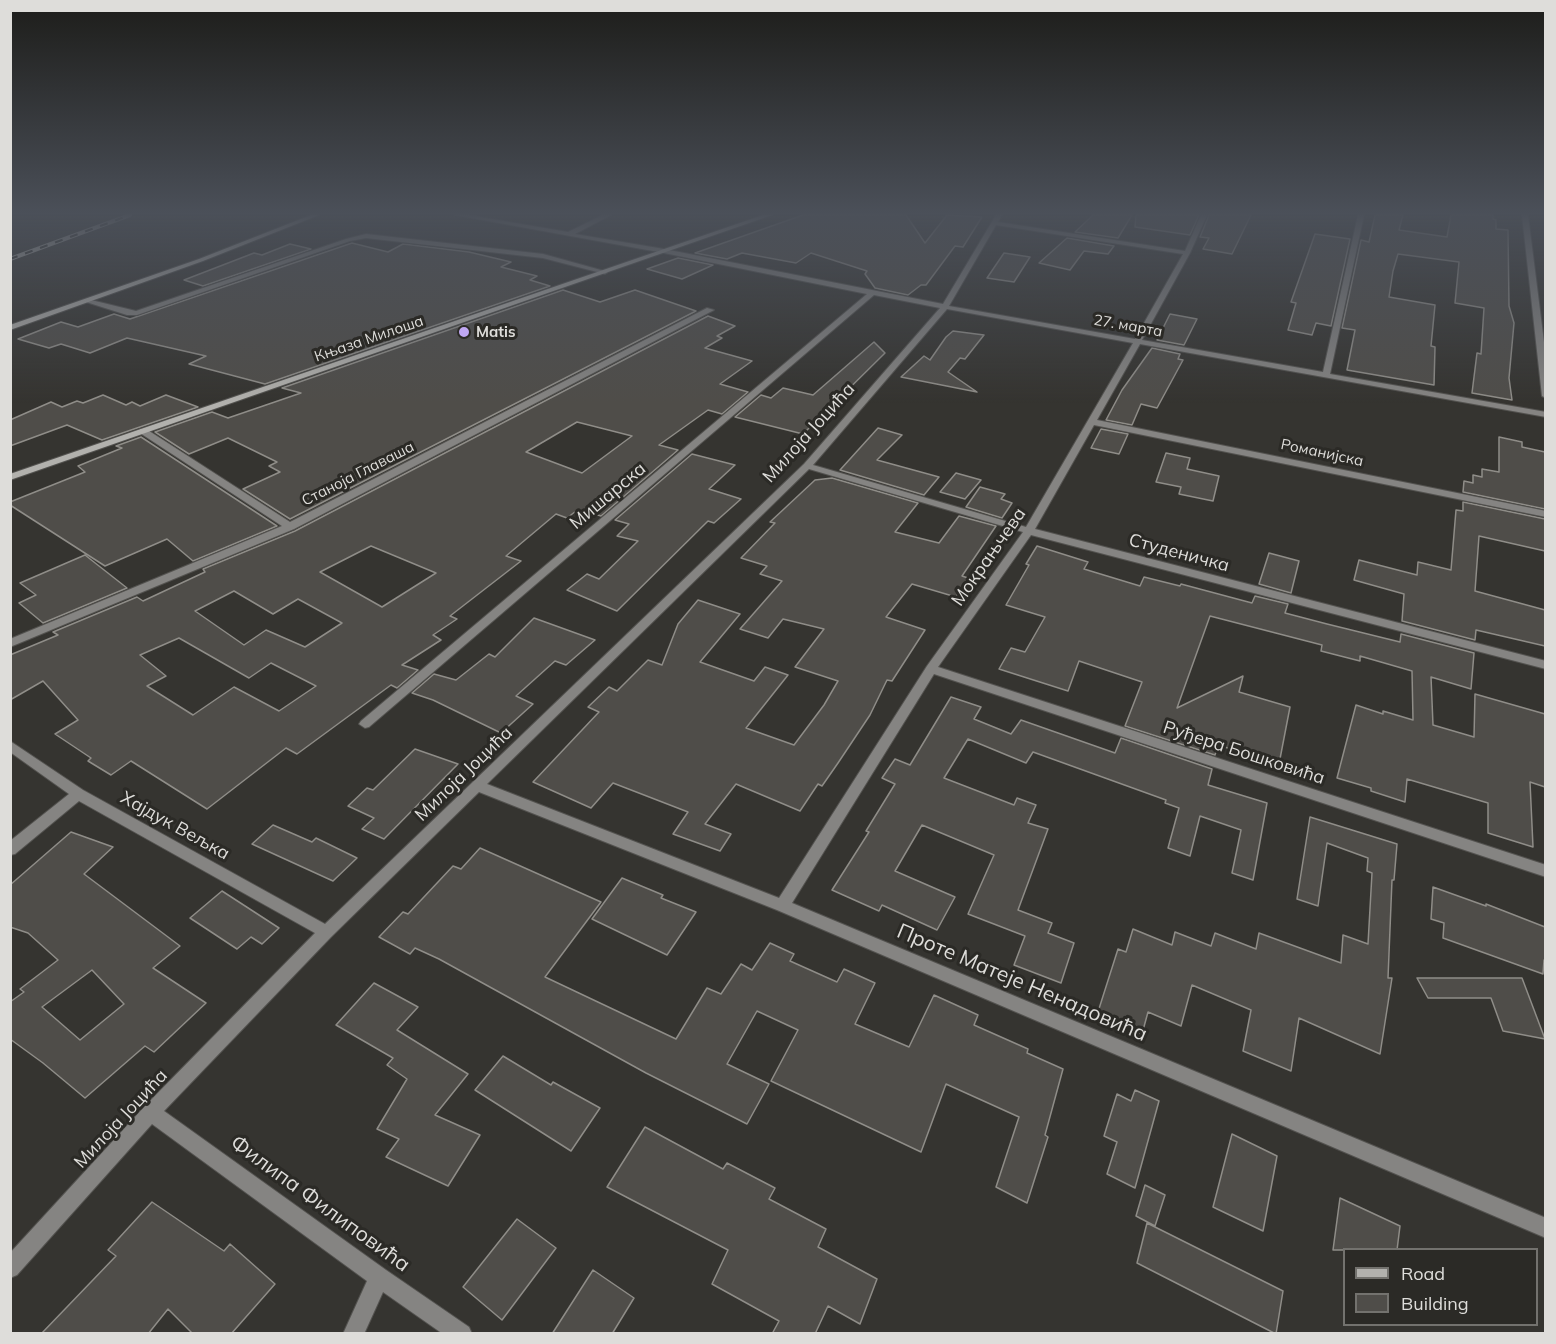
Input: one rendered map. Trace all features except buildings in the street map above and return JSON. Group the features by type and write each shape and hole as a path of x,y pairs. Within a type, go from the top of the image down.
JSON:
{"main road":[{"path":"10,328 152,278"},
{"name":"Књаза Милоша","path":"10,477 588,278"}],"street":[{"path":"87,301 130,313 146,310 239,278"},
{"name":"27. марта","path":"791,278 1545,415"},
{"name":"Милоја Јоцића","path":"10,1268 151,1112 326,932 807,466 945,307 963,278"},
{"name":"Мокрањчева","path":"782,906 931,669 1029,531 1173,278"},
{"path":"1326,376 1347,278"},
{"path":"1532,278 1545,396"},
{"name":"Мишарска","path":"365,724 871,294"},
{"name":"Станоја Главаша","path":"10,643 290,527 710,310"},
{"name":"Романијска","path":"1093,422 1545,514"},
{"path":"143,431 290,527"},
{"name":"Студеничка","path":"807,466 1029,531 1545,664"},
{"name":"Руђера Бошковића","path":"931,669 1545,871"},
{"name":"Хајдук Вељка","path":"10,745 78,794 326,932"},
{"name":"Проте Матеје Ненадовића","path":"477,786 782,906 1545,1228"},
{"path":"10,850 78,794"},
{"name":"Филипа Филиповића","path":"151,1112 379,1277 462,1334"},
{"path":"353,1334 379,1277"}],"place":[{"name":"Matis","path":"464,332"}]}
